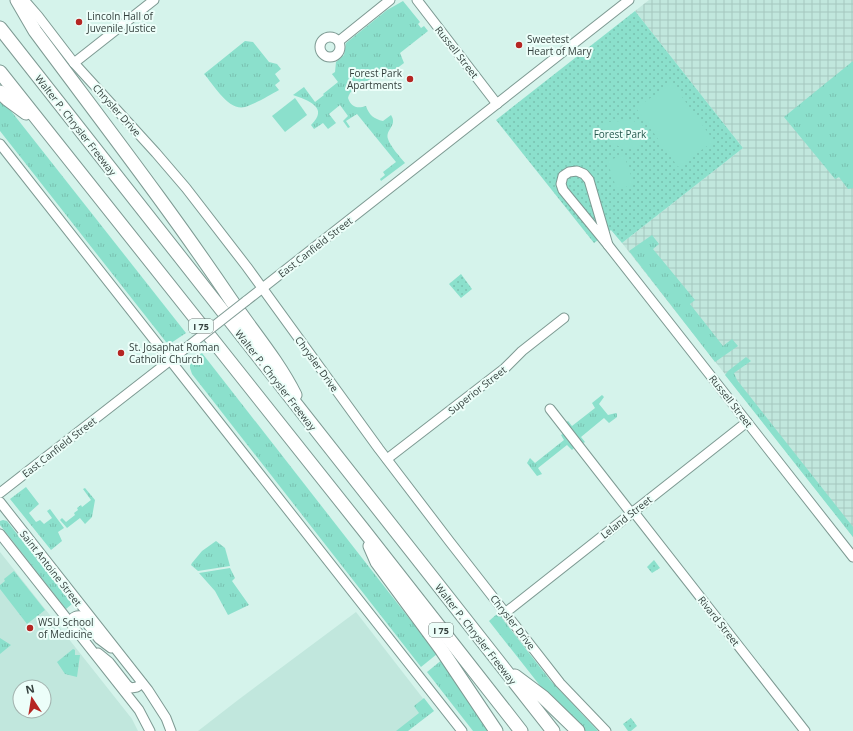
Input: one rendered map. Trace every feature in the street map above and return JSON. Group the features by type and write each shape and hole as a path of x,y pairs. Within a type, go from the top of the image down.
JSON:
{"highway":[{"path":"17,0 35,31 197,250 241,315 286,376 308,421"},
{"name":"Walter P. Chrysler Freeway","path":"0,28 553,731"},
{"name":"I 75","path":"0,72 521,731"},
{"path":"0,92 40,124"},
{"path":"362,528 377,562 440,649 496,731"},
{"path":"502,667 543,697 578,731"}],"street":[{"name":"Chrysler Drive","path":"24,0 74,63 174,174 262,288 387,459 560,683 606,731"},
{"path":"74,63 154,0"},
{"path":"338,41 390,0"},
{"name":"Russell Street","path":"417,0 497,104"},
{"name":"East Canfield Street","path":"0,493 629,0"},
{"path":"0,144 462,731"},
{"name":"Russell Street","path":"608,245 588,180 584,174 577,171 569,172 563,176 561,184 563,190 608,245 853,557"},
{"name":"Superior Street","path":"387,459 505,368 522,351 564,318"},
{"name":"Rivard Street","path":"550,409 806,731"},
{"name":"Leland Street","path":"505,612 747,422"},
{"name":"Saint Antoine Street","path":"0,502 142,683 166,718 171,731"},
{"name":"Saint Antoine Street","path":"0,534 139,710 150,731"},
{"path":"69,621 77,615 80,616 99,639 119,653"},
{"path":"87,645 110,662 127,685 131,688 137,687 142,683"}],"shaded area":[{"path":"649,0 853,0 853,537 622,243 743,148 635,11"},
{"name":"WSU School of Medicine","path":"0,552 132,719 138,731 0,731"},
{"path":"356,612 432,710 405,731 198,731 238,700"}],"green space":[{"path":"403,1 420,22 418,24 421,28 424,26 428,31 400,53 404,63 384,78 380,74 357,86 350,93 348,98 355,106 366,106 370,114 377,119 383,121 391,115 393,119 388,133 388,139 405,163 381,181 380,179 385,175 383,172 396,162 357,114 346,121 350,127 348,128 343,121 348,116 340,105 329,114 336,123 328,129 323,123 314,129 311,125 316,119 318,113 317,109 310,102 293,95 304,87 315,102 324,95 323,94 338,82 332,74 335,72 336,62 344,55 346,43 387,10"},
{"name":"Forest Park","path":"635,11 743,148 622,243 611,230 594,243 496,120"},
{"path":"245,41 253,42 269,62 277,64 281,69 275,74 280,81 275,85 279,90 253,104 245,107 239,107 227,101 204,74"},
{"path":"853,61 853,188 848,189 839,177 835,179 784,117"},
{"path":"672,83 714,141 678,167 636,108"},
{"path":"0,97 186,333 171,343 166,342 0,131"},
{"path":"295,98 307,115 285,132 272,116"},
{"path":"630,120 638,123 643,128 644,134 644,140 640,145 634,148 626,148 616,145 602,133 603,126 609,122"},
{"path":"624,155 634,184 617,190 607,161"},
{"path":"652,235 659,244 653,249 695,300 690,304 723,346 732,339 738,346 715,362 629,251"},
{"path":"461,274 472,289 461,298 449,284"},
{"path":"202,353 437,654 421,667 192,374 190,362"},
{"path":"746,357 751,361 734,373 737,380 853,527 853,537 725,375"},
{"path":"602,395 604,397 599,404 608,415 616,413 617,417 609,423 604,418 581,437 585,442 582,444 565,423 568,421 572,426 595,408 592,403"},
{"path":"564,433 575,447 572,450 567,445 538,468 542,474 537,476 527,463 530,458 535,463 564,440 561,435"},
{"path":"26,487 39,504 29,513 36,522 40,520 44,524 52,518 47,511 50,509 64,528 58,532 62,541 51,550 10,499"},
{"path":"85,488 95,500 92,517 85,524 80,518 67,528 60,520 62,518 66,522 75,515 74,513 78,510 77,508 81,505 82,507 91,500 83,489"},
{"path":"0,521 7,521 72,604 66,609 0,525"},
{"path":"216,541 225,548 230,566 198,571 191,565 192,563 202,551"},
{"path":"654,560 660,568 652,573 647,567"},
{"path":"230,568 235,578 232,581 249,605 228,615 215,591 199,573"},
{"path":"14,571 45,610 27,624 0,589 0,585 5,581 4,579"},
{"path":"498,613 550,680 598,731 583,731 577,721 545,692 489,621"},
{"path":"0,638 11,645 0,654"},
{"path":"73,649 75,650 75,655 80,655 77,677 65,674 57,662"},
{"path":"443,659 488,731 473,731 427,672"},
{"path":"424,698 434,711 408,731 396,731 419,713 414,706"},
{"path":"631,718 637,726 631,731 628,731 623,724"}],"place":[{"name":"Lincoln Hall of Juvenile Justice","path":"79,22"},
{"name":"Sweetest Heart of Mary","path":"519,45"},
{"name":"Forest Park Apartments","path":"410,79"},
{"name":"St. Josaphat Roman Catholic Church","path":"121,353"},
{"name":"WSU School of Medicine","path":"30,628"}]}
